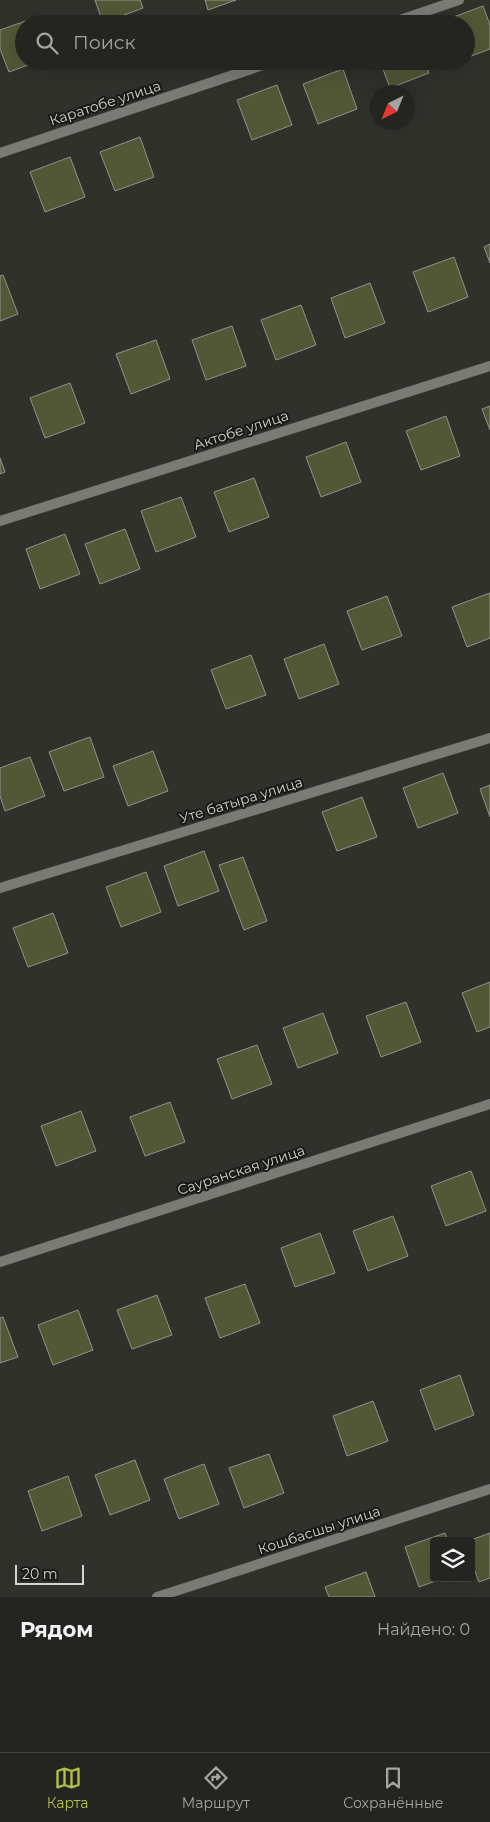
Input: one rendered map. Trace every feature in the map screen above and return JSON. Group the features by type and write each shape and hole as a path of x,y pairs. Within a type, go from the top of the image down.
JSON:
{"street":[{"path":"415,15 460,0"},
{"name":"Каратобе улица","path":"0,153 248,70"},
{"name":"Актобе улица","path":"0,520 490,366"},
{"name":"Уте батыра улица","path":"0,888 490,738"},
{"name":"Сауранская улица","path":"0,1262 490,1104"},
{"name":"Кошбасшы улица","path":"157,1597 490,1488"}],"building":[{"path":"95,0 140,0 143,8 124,15 100,15"},
{"path":"205,0 236,0 208,10"},
{"path":"483,6 490,25 490,49 475,55 475,15 459,15"},
{"path":"15,25 15,70 9,72 0,49 0,30"},
{"path":"343,70 357,109 318,124 303,84"},
{"path":"383,70 428,70 429,73 398,85 389,85"},
{"path":"277,85 292,125 252,140 237,100"},
{"path":"140,137 154,177 115,191 100,152"},
{"path":"70,157 85,197 45,212 30,172"},
{"path":"490,244 490,263 484,247"},
{"path":"454,257 468,297 428,312 413,272"},
{"path":"3,275 18,314 0,321 0,276"},
{"path":"370,283 385,323 345,338 331,298"},
{"path":"301,305 316,345 276,360 261,320"},
{"path":"232,326 246,366 206,380 192,340"},
{"path":"156,340 170,379 131,394 116,354"},
{"path":"70,383 85,423 45,438 30,398"},
{"path":"490,406 490,430 482,409"},
{"path":"446,416 460,456 421,470 406,431"},
{"path":"346,442 361,482 321,497 306,457"},
{"path":"0,458 5,472 0,474"},
{"path":"254,478 269,517 229,532 214,492"},
{"path":"181,497 196,537 156,552 141,511"},
{"path":"125,529 140,569 100,584 85,544"},
{"path":"65,534 80,574 40,589 26,549"},
{"path":"490,593 490,638 467,647 452,607"},
{"path":"387,596 402,636 362,650 347,611"},
{"path":"324,644 339,684 299,699 284,659"},
{"path":"251,655 266,695 226,709 211,670"},
{"path":"90,737 104,777 64,791 49,752"},
{"path":"153,751 168,791 128,806 113,766"},
{"path":"30,757 45,796 5,811 0,796 0,768"},
{"path":"443,773 458,813 418,828 403,788"},
{"path":"490,785 490,817 480,789"},
{"path":"362,797 377,837 337,851 322,812"},
{"path":"204,851 219,891 178,906 164,866"},
{"path":"243,857 267,921 244,930 219,865"},
{"path":"146,872 161,912 121,927 106,887"},
{"path":"53,913 68,953 28,967 13,928"},
{"path":"490,982 490,1027 477,1032 462,993"},
{"path":"406,1002 421,1042 381,1057 366,1016"},
{"path":"323,1013 338,1053 298,1068 283,1028"},
{"path":"257,1045 272,1084 232,1099 217,1059"},
{"path":"170,1102 185,1142 145,1156 130,1117"},
{"path":"81,1111 96,1151 56,1166 41,1126"},
{"path":"471,1171 486,1211 446,1226 431,1186"},
{"path":"393,1216 408,1256 368,1271 353,1231"},
{"path":"320,1233 335,1273 295,1287 281,1248"},
{"path":"245,1284 260,1323 220,1338 205,1298"},
{"path":"157,1295 172,1335 132,1349 117,1310"},
{"path":"78,1310 93,1350 53,1365 38,1325"},
{"path":"3,1317 18,1357 0,1363 0,1318"},
{"path":"460,1375 474,1415 435,1430 420,1390"},
{"path":"373,1401 388,1441 347,1456 333,1416"},
{"path":"269,1454 284,1493 244,1508 229,1468"},
{"path":"135,1460 150,1500 110,1515 95,1475"},
{"path":"204,1464 219,1504 179,1519 164,1479"},
{"path":"68,1476 82,1516 42,1531 28,1491"},
{"path":"445,1533 446,1537 434,1537"},
{"path":"490,1533 490,1578 479,1582 475,1572 475,1538"},
{"path":"430,1538 430,1582 433,1582 419,1587 405,1547"},
{"path":"366,1572 375,1597 329,1597 325,1587"}]}
